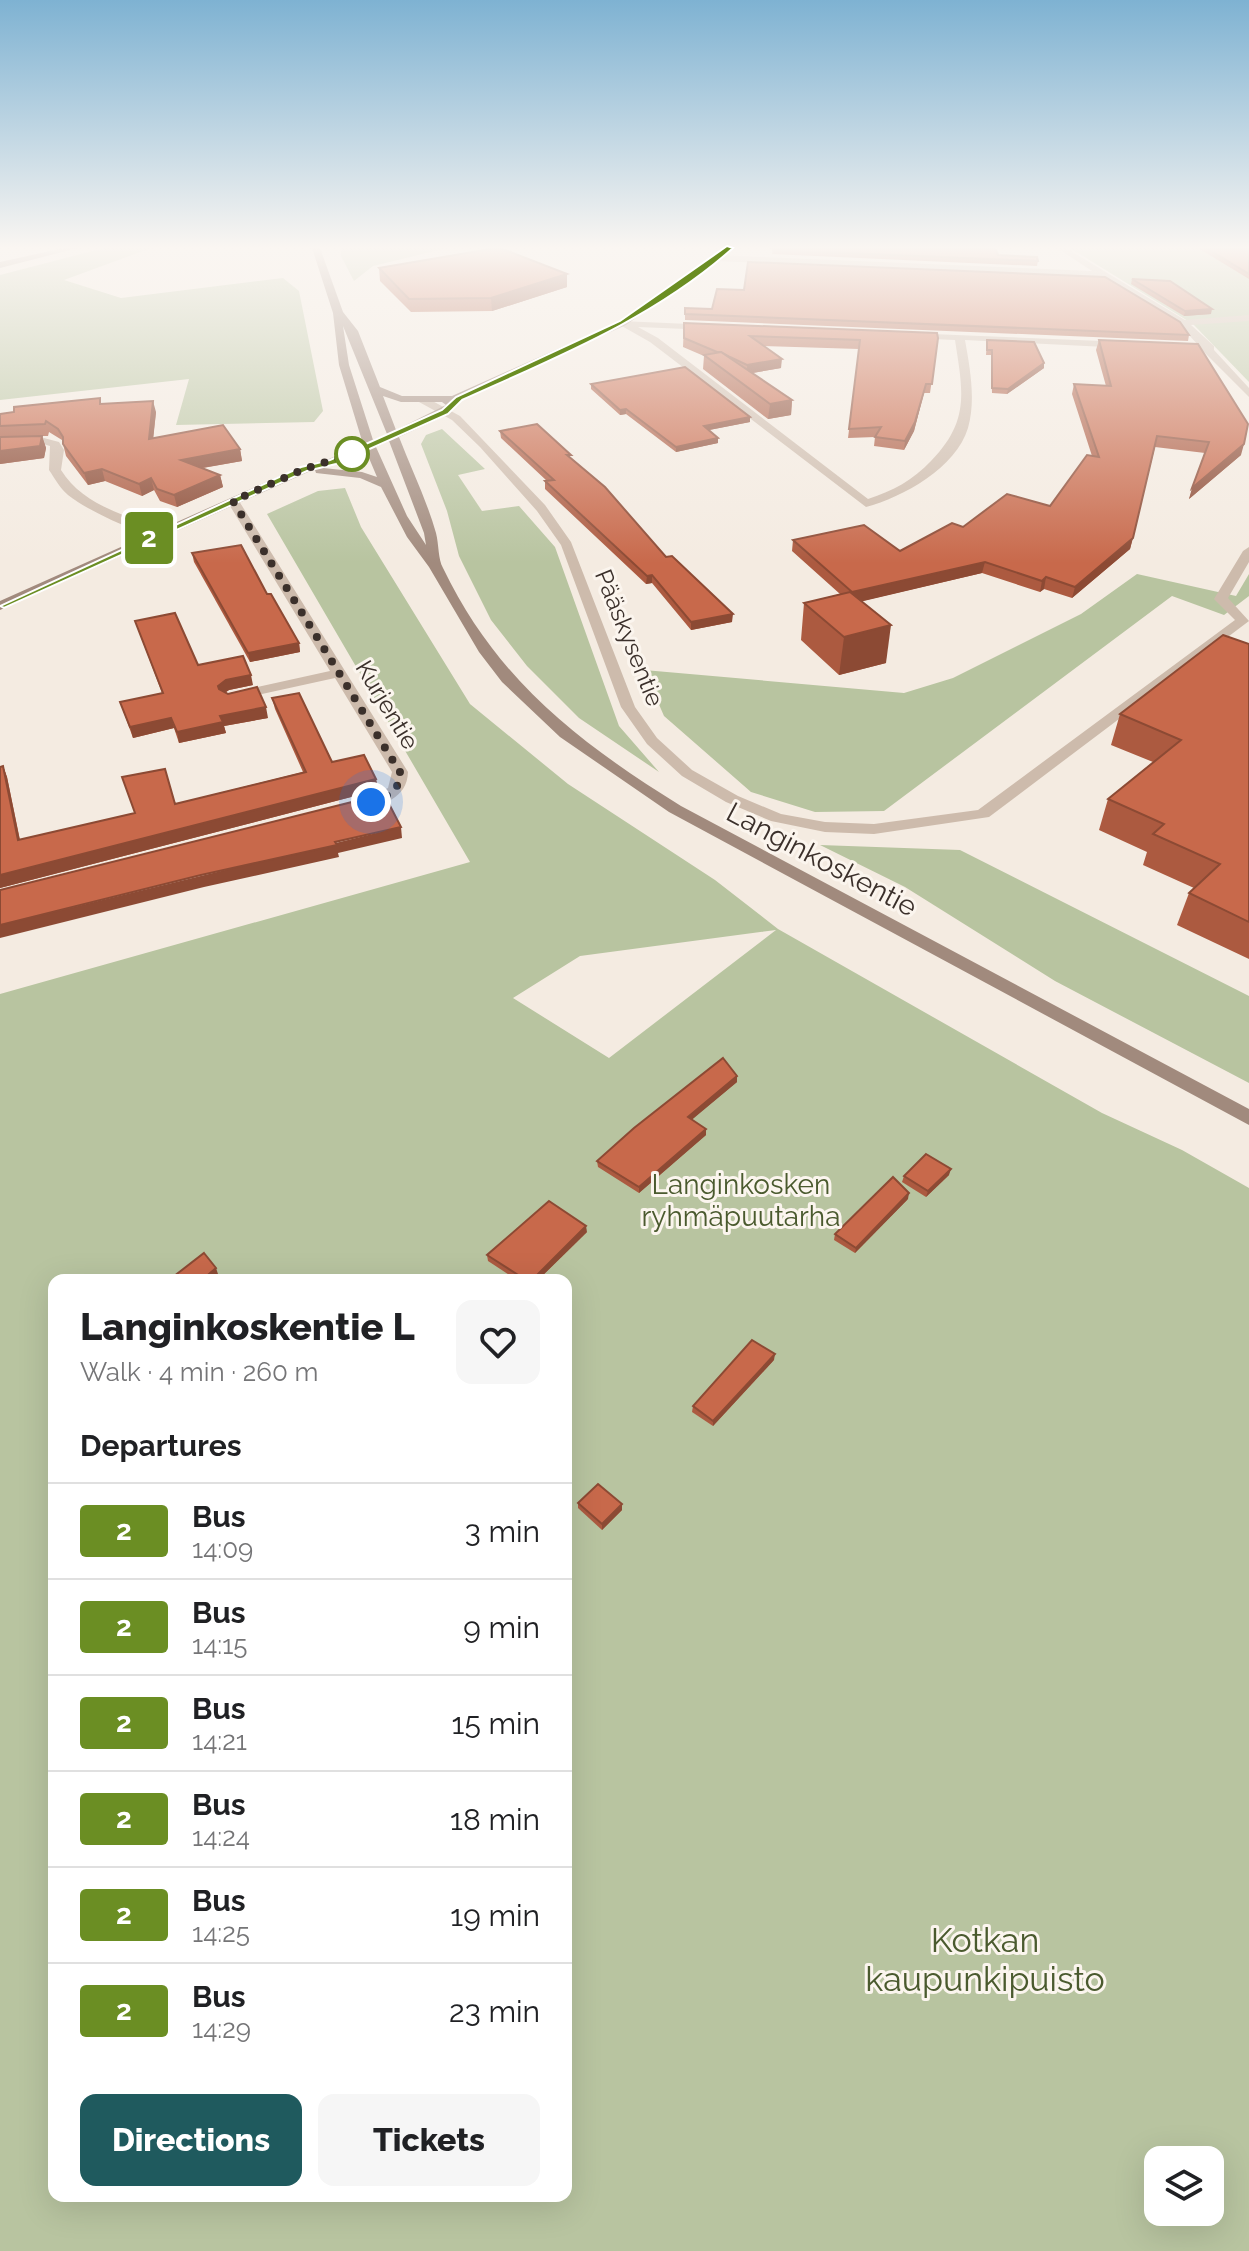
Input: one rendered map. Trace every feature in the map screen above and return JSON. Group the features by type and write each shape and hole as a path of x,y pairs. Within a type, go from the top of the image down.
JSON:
{"street":[{"name":"Langinkoskentie","path":"342,353 386,485 412,536 435,567 467,626 505,678 573,741 615,772 675,809 1249,1118"},
{"name":"Langinkoskentie","path":"361,353 430,533 435,567"},
{"path":"0,606 304,469 333,462 369,440 445,412 459,399 558,353"},
{"path":"671,353 866,503 893,497 922,478 958,439 966,377 962,353"},
{"path":"1214,353 1249,394"},
{"path":"375,389 401,399 428,402 459,399"},
{"path":"390,431 428,402"},
{"name":"Pääskysentie","path":"428,402 456,418 508,469 567,545 628,707 652,741 687,773 732,799 777,818 825,827 874,829 983,814 1243,620 1221,599 1249,551"},
{"path":"0,443 40,440 55,444 58,450 55,470 68,488 91,503 161,533"},
{"path":"304,469 362,475 386,485"},
{"name":"Kurjentie","path":"233,501 400,772 397,788 386,798 340,810"},
{"path":"230,697 339,673"}],"green space":[{"path":"0,353 311,353 323,411 314,422 176,425 189,379 0,400"},
{"path":"1221,353 1249,353 1249,382"},
{"path":"442,429 485,469 458,475 482,511 519,506 555,547 619,726 659,772 579,718 527,666 491,620 459,556 447,511 421,444 426,435"},
{"path":"345,488 361,527 470,704 568,784 715,880 778,929 1102,1113 1182,1150 1249,1188 1249,2251 0,2251 0,994 470,862 267,514 318,491","holes":["776,930 609,1058 513,998 580,956"]},
{"path":"1137,574 1236,596 1249,574 1249,596 1224,615 1172,596 884,811 815,812 751,792 664,716 644,670 904,693 953,678 1081,614"},
{"path":"820,845 960,850 1249,996 1249,1083 1055,981 905,887"}],"building":[{"path":"723,353 774,353 782,359 747,365"},
{"path":"723,353 792,400 770,404 704,355"},
{"path":"858,353 936,353 932,384 926,384 915,422 905,441 875,437 881,427 849,429"},
{"path":"992,353 1039,353 1044,363 1008,389 992,388"},
{"path":"1102,353 1204,353 1248,424 1244,444 1192,488 1209,442 1157,436 1133,538 1075,587 1046,577 1042,581 985,562 852,592 793,540 864,525 900,551 952,523 963,527 1007,494 1050,506 1087,455 1099,457 1074,384 1111,386"},
{"path":"685,367 750,417 704,426 718,438 676,447 626,409 620,410 591,384"},
{"path":"100,398 100,404 153,401 149,439 223,425 240,449 181,460 220,475 174,495 157,489 151,478 139,484 102,469 84,473 63,444 58,429 46,421 45,424 0,426 0,414 14,412 14,407"},
{"path":"537,424 605,487 666,557 672,556 733,614 691,622 652,575 647,576 545,481 554,480 500,431"},
{"path":"42,436 40,446 0,451 0,437"},
{"path":"241,545 267,594 271,594 299,643 248,653 192,553"},
{"path":"850,592 891,625 844,637 804,603"},
{"path":"175,613 198,665 243,656 251,675 226,680 218,686 219,689 228,694 257,687 266,707 220,716 223,722 177,732 171,718 130,727 120,702 163,693 135,621"},
{"path":"1223,635 1249,644 1249,922 1189,893 1220,864 1153,834 1164,824 1108,799 1181,740 1120,714"},
{"path":"299,693 332,762 364,755 376,779 0,875 0,767 3,766 18,840 135,813 122,777 165,769 175,804 306,772 272,698"},
{"path":"384,794 401,827 0,925 0,890"},
{"path":"723,1058 737,1076 688,1117 706,1129 639,1187 597,1161 634,1128"},
{"path":"926,1154 951,1169 928,1191 904,1176"},
{"path":"893,1177 909,1193 856,1248 835,1234"},
{"path":"549,1201 586,1226 538,1274 517,1274 487,1255"},
{"path":"204,1253 216,1268 209,1274 177,1274"},
{"path":"752,1340 775,1354 713,1421 693,1406"},
{"path":"598,1484 622,1504 602,1524 578,1503"}],"bus line":[{"name":"2","path":"0,606 304,469 333,462 445,412 459,399 558,353"}],"route":[{"path":"352,454 304,469 233,501 400,772 397,788 386,798 371,802"}],"park label":[{"name":"Langinkosken ryhmäpuutarha","path":"741,1200"},
{"name":"Kotkan kaupunkipuisto","path":"985,1960"}]}
